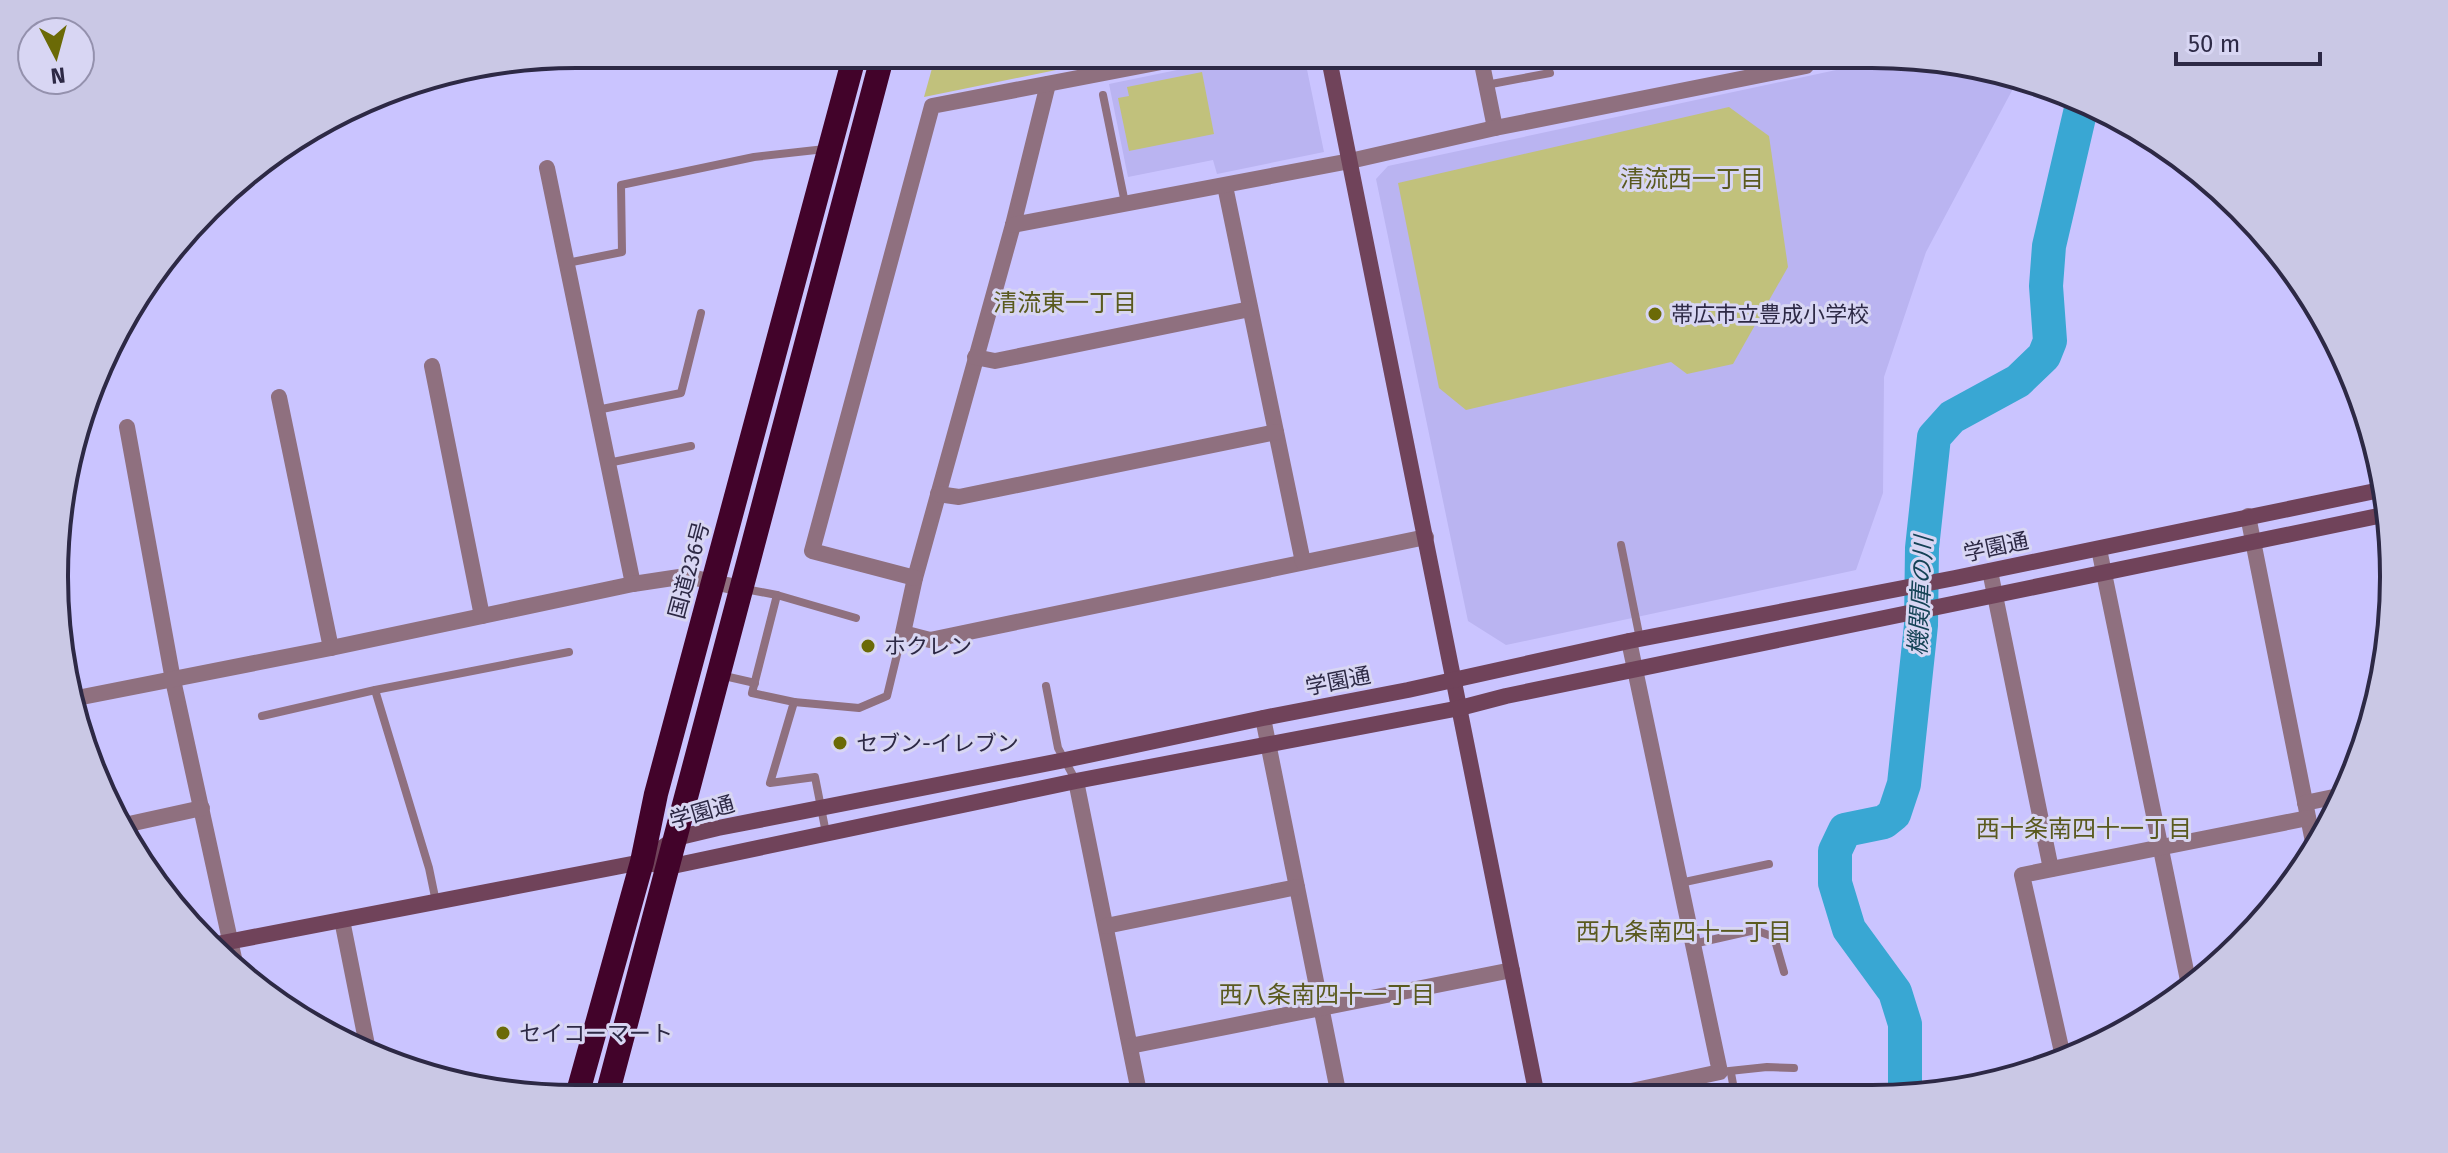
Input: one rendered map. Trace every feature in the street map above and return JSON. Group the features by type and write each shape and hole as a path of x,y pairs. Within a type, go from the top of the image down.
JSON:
{"highway":[{"name":"国道236号","path":"580,1085 642,862 656,794 851,68"},
{"path":"610,1085 879,68"}],"street":[{"path":"915,578 812,551 932,106 1131,68"},
{"path":"1331,68 1535,1085"},
{"path":"1483,68 1495,128"},
{"path":"1013,225 1350,161 1495,128 1796,68"},
{"path":"1048,84 1013,225 915,578 903,633 930,640 1426,537"},
{"path":"547,168 633,584"},
{"path":"1225,186 1303,562"},
{"path":"975,357 995,361 1250,309"},
{"path":"432,366 482,616"},
{"path":"279,397 331,648"},
{"path":"127,427 173,680 231,950"},
{"path":"938,494 959,497 1276,432"},
{"name":"学園通","path":"642,862 676,838 2373,491"},
{"path":"2248,516 2311,833"},
{"name":"学園通","path":"642,862 668,867 1076,781 1460,708 2377,516"},
{"path":"2099,549 2187,975"},
{"path":"1990,571 2051,869"},
{"path":"83,697 633,584 686,576 741,588"},
{"path":"1634,640 1633,670 1692,944 1725,1073 1664,1085"},
{"path":"1263,718 1337,1085"},
{"path":"1076,781 1138,1085"},
{"path":"2061,1048 2022,875 2160,847 2306,810 2328,801"},
{"path":"132,823 202,808"},
{"path":"224,942 642,862"},
{"path":"1106,926 1297,887"},
{"path":"342,920 366,1039"},
{"path":"1130,1046 1512,970"}],"lane":[{"path":"1486,85 1550,73"},
{"path":"1103,95 1125,204"},
{"path":"567,263 622,252 621,185 754,157 830,148"},
{"path":"597,410 681,393 701,313"},
{"path":"608,463 691,446"},
{"path":"1621,545 1634,640"},
{"path":"741,588 856,618"},
{"path":"777,595 752,693 794,702 859,708 887,696 903,633"},
{"path":"262,716 569,652"},
{"path":"719,674 755,683"},
{"path":"1046,686 1058,748 1076,781"},
{"path":"375,690 429,868 436,902"},
{"path":"794,702 770,783 815,777 826,834"},
{"path":"1679,883 1769,864"},
{"path":"1692,944 1755,930 1774,937 1784,972"},
{"path":"1730,1085 1725,1073 1767,1067 1794,1068"}],"shaded area":[{"path":"932,68 1066,68 924,97"},
{"path":"1187,68 1307,68 1324,152 1217,174 1213,160 1128,177 1109,84"},
{"name":"帯広市立豊成小学校","path":"1845,68 1938,72 2013,88 1926,252 1884,377 1883,493 1856,570 1506,645 1468,621 1376,179 1388,166"},
{"path":"1202,72 1214,134 1129,151 1118,98 1129,96 1127,87"},
{"path":"1729,107 1769,136 1788,267 1733,364 1687,374 1671,362 1466,410 1439,388 1398,183"}],"waterway":[{"name":"機関庫の川","path":"1905,1084 1905,1024 1895,992 1849,929 1835,883 1835,851 1845,830 1884,822 1894,814 1904,784 1921,625 1922,548 1934,437 1952,417 2018,381 2044,356 2050,341 2046,286 2049,246 2080,113"}],"place":[{"name":"帯広市立豊成小学校","path":"1655,314"},
{"name":"ホクレン","path":"868,646"},
{"name":"セブン-イレブン","path":"840,743"},
{"name":"セイコーマート","path":"503,1033"}],"district":[{"name":"清流西一丁目","path":"1692,179"},
{"name":"清流東一丁目","path":"1065,303"},
{"name":"西十条南四十一丁目","path":"2084,829"},
{"name":"西九条南四十一丁目","path":"1684,932"},
{"name":"西八条南四十一丁目","path":"1327,995"}]}
